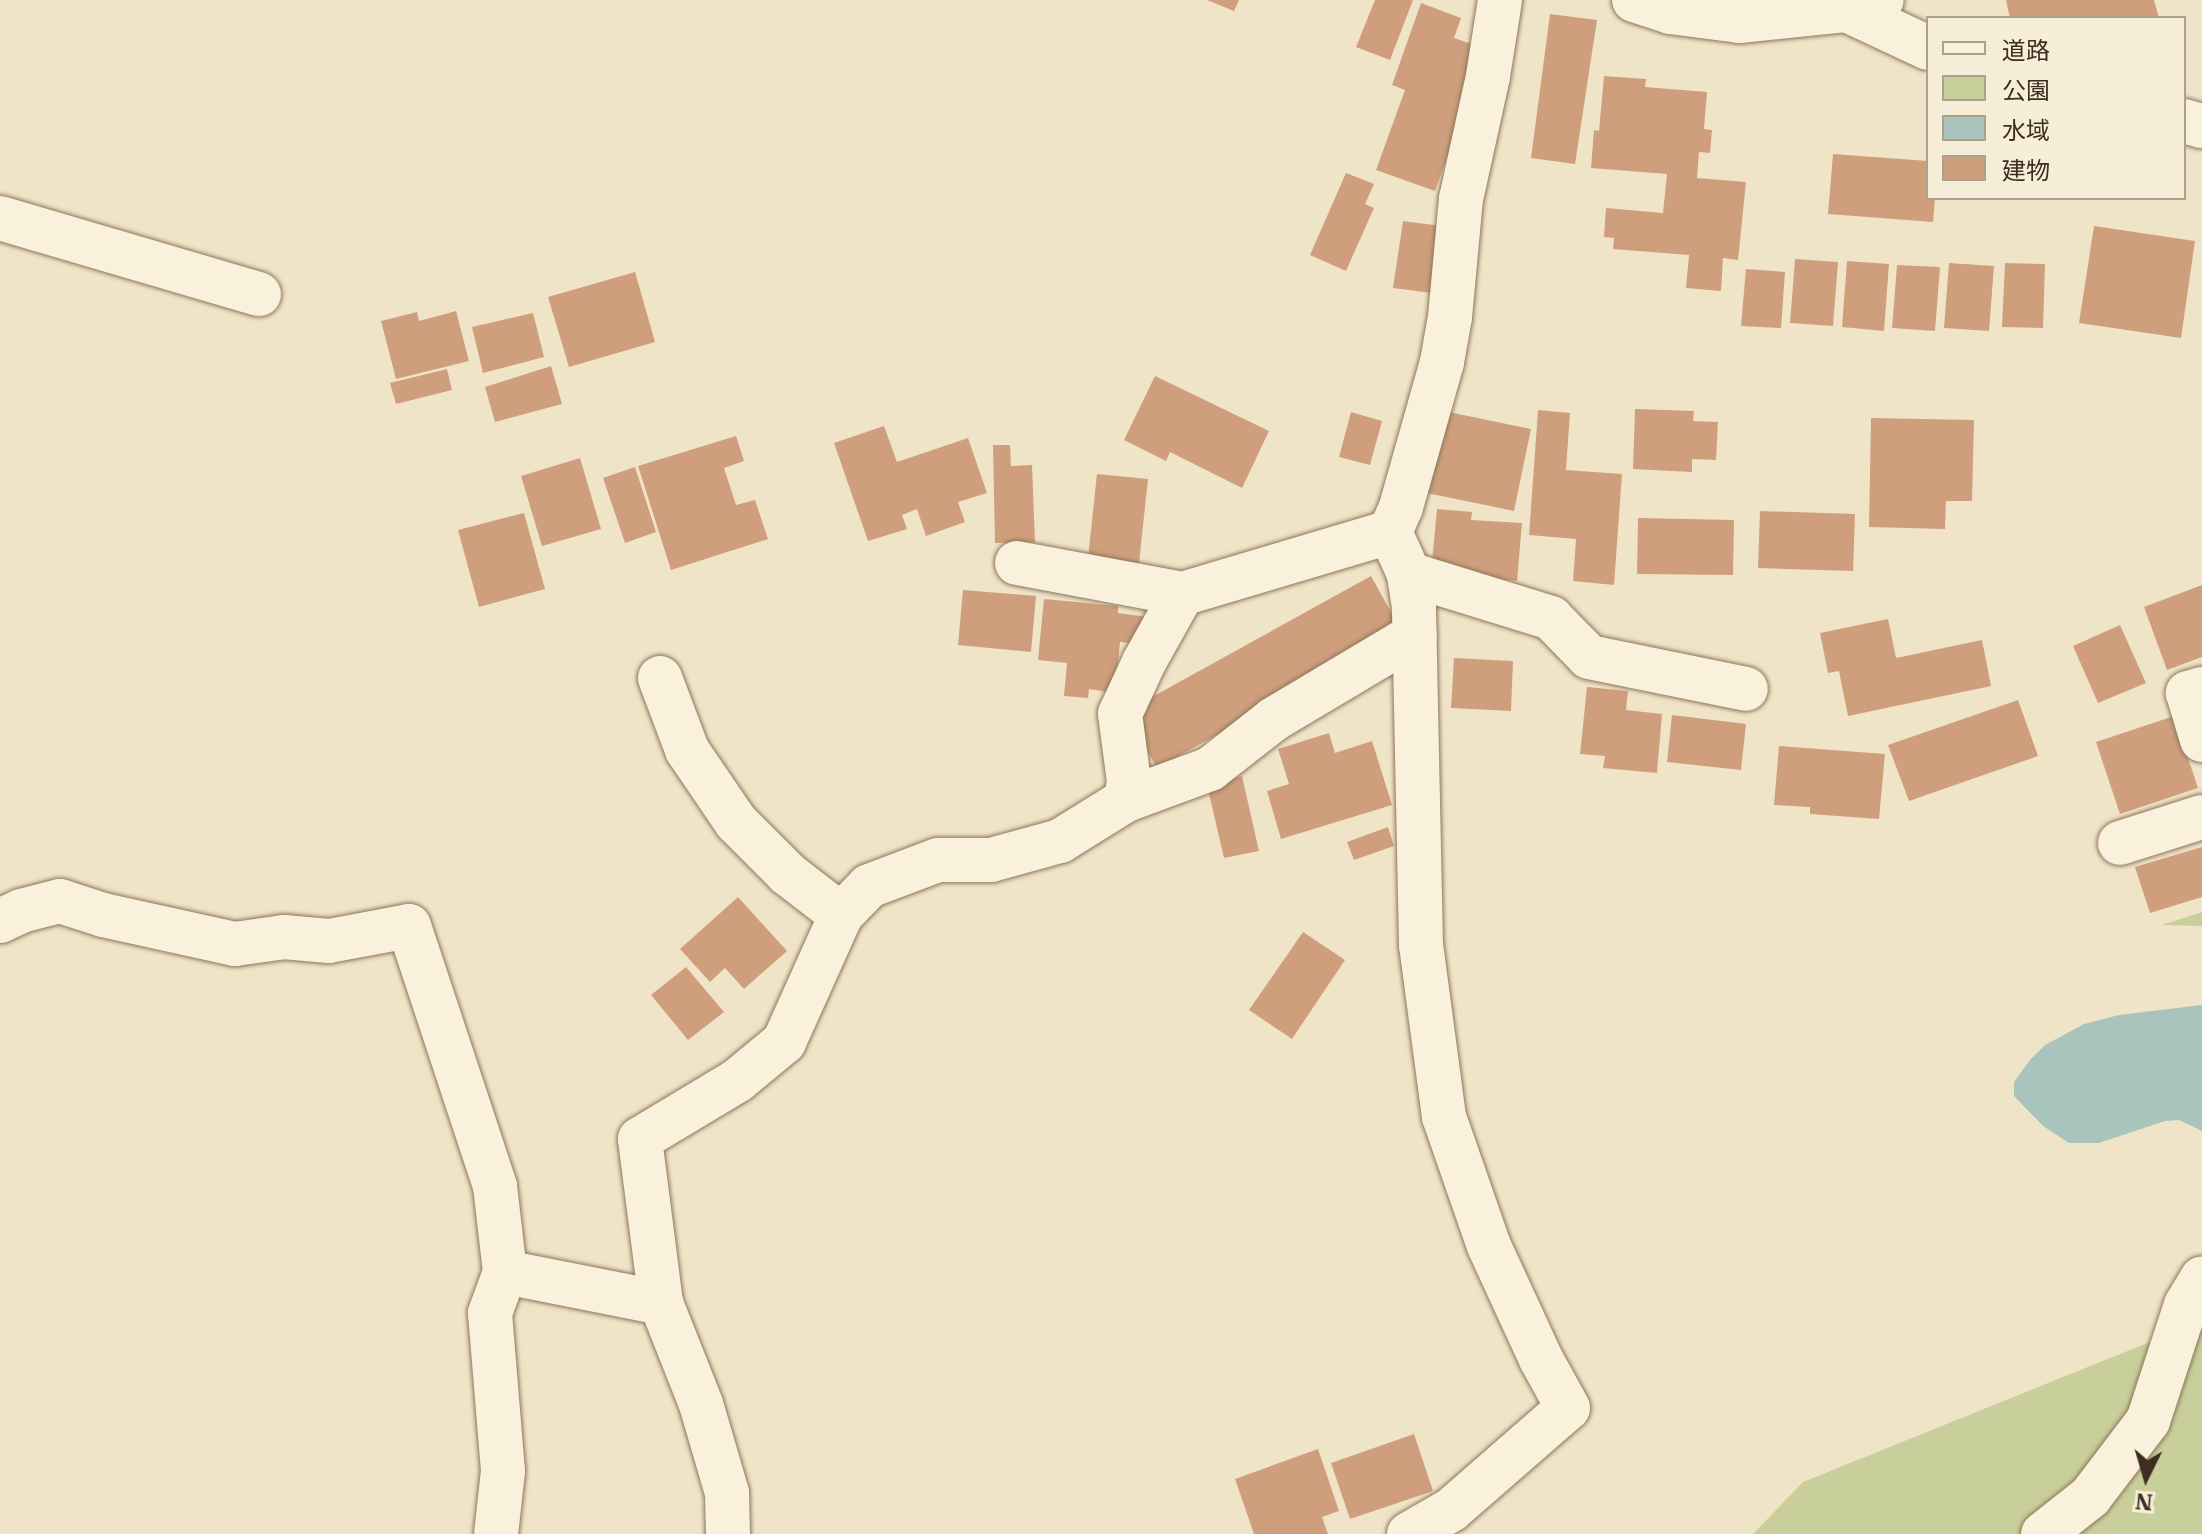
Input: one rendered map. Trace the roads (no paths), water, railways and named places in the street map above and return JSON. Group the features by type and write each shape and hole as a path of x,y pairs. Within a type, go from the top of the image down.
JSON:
{"street":[{"path":"1409,1534 1451,1510 1568,1408 1489,1246 1444,1117 1421,945 1415,635 1409,574 1390,532 1401,507 1442,362 1450,317 1461,199 1488,76 1500,0"},
{"path":"1634,0 1670,12 1739,21 1842,6 1926,47"},
{"path":"0,218 259,294"},
{"path":"1017,563 1182,594 1390,532"},
{"path":"1409,574 1551,618 1589,657 1746,689"},
{"path":"1126,800 1129,782 1120,714 1144,662 1182,594"},
{"path":"728,1534 727,1493 705,1419 661,1303 640,1139 738,1080 784,1042 841,915 869,886 938,860 991,860 1060,841 1126,800 1210,769 1274,719 1415,635"},
{"path":"660,678 687,750 736,822 788,874 841,915"},
{"path":"2202,689 2188,693 2202,740"},
{"path":"2120,843 2202,817"},
{"path":"0,921 21,911 60,901 103,915 235,944 284,937 329,941 409,926 495,1186 505,1272 490,1313 503,1471 496,1534"},
{"path":"505,1272 661,1303"},
{"path":"2043,1534 2090,1497 2148,1421 2186,1305 2202,1278"}],"water":[{"path":"2202,1005 2202,1131 2179,1120 2165,1121 2099,1143 2069,1143 2043,1126 2014,1096 2014,1082 2030,1060 2045,1045 2084,1024 2119,1015"}]}
